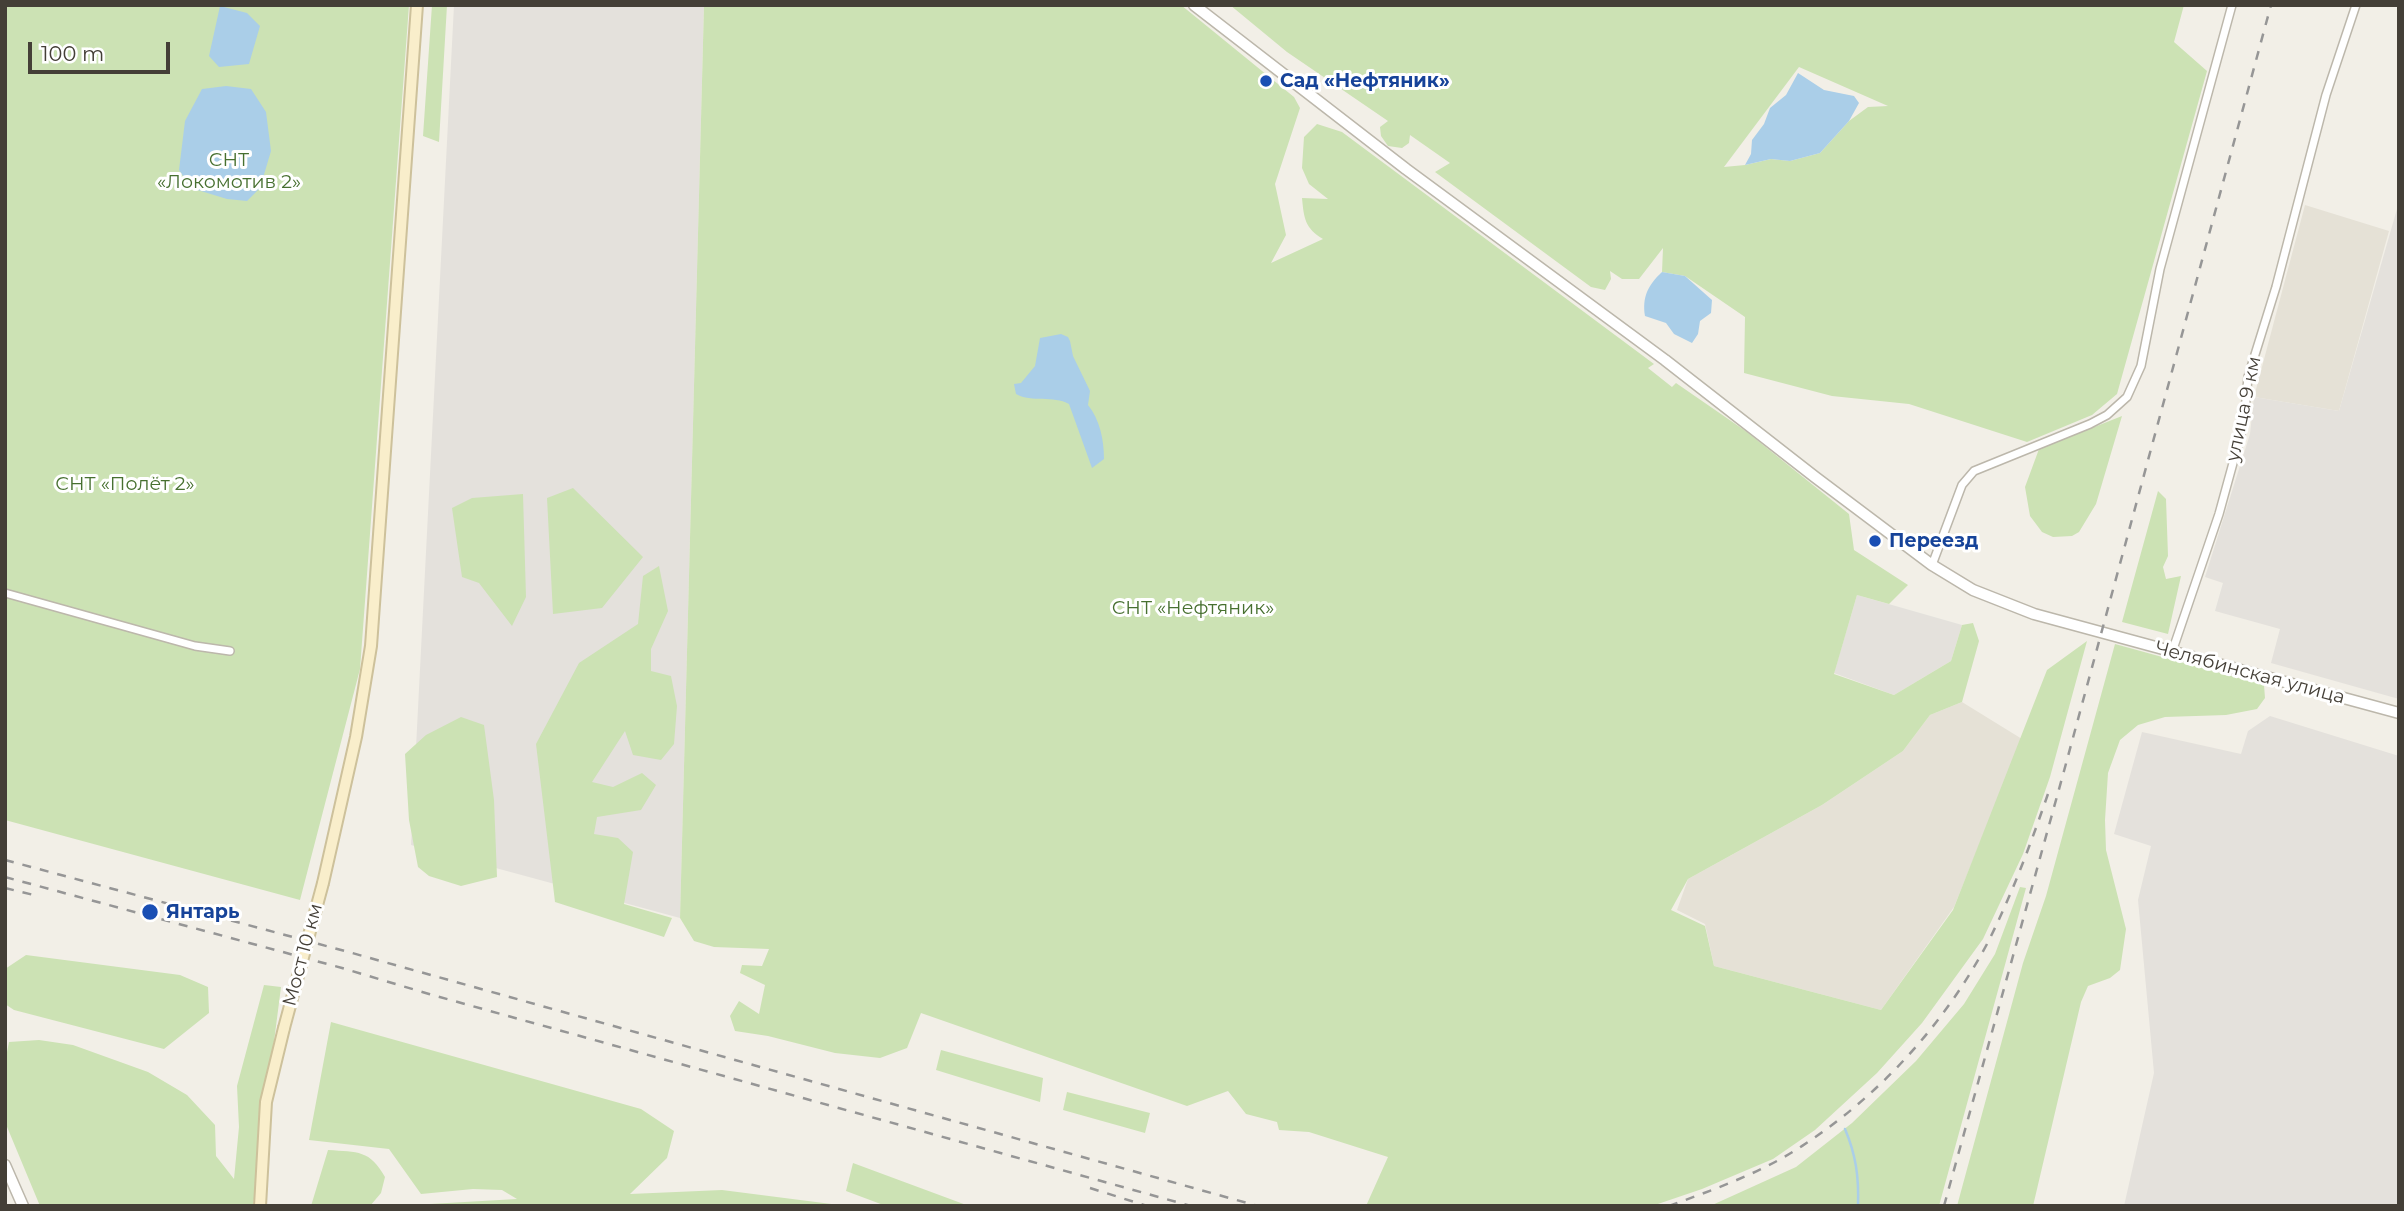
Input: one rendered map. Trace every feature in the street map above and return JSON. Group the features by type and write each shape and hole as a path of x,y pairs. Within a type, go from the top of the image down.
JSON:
{"main road":[{"name":"Мост 10 км","path":"260,1206 266,1102 323,883 356,737 371,646 417,5"}],"street":[{"name":"Челябинская улица","path":"1195,5 1316,101 1665,360 1932,565 1993,599 2034,614 2399,713"},
{"path":"1932,565 1962,485 1974,471 2090,424 2106,415 2127,397 2141,366 2160,269 2232,5"},
{"name":"улица 9 км","path":"2172,652 2223,501 2244,423 2248,377 2276,287 2326,95 2356,5"},
{"path":"5,593 195,646 230,650"},
{"path":"5,1165 23,1206"}],"shaded area":[{"path":"454,5 704,5 680,918 411,845"},
{"path":"2399,202 2399,699 2271,663 2280,629 2215,611 2223,583 2205,577 2250,434 2254,397 2339,411"},
{"path":"2305,205 2389,231 2339,411 2254,397"},
{"path":"1857,595 1962,625 1951,661 1894,695 1834,673"},
{"path":"1962,702 2022,739 1954,907 1881,1010 1714,966 1705,924 1677,910 1688,879 1822,805 1903,751 1930,715"},
{"path":"2270,716 2399,756 2399,1206 2124,1206 2154,1073 2138,900 2151,846 2114,834 2142,732 2241,754 2248,731"}],"green space":[{"name":"СНТ «Локомотив 2»","path":"5,5 409,5 360,669 300,900 5,820"},
{"path":"432,5 447,5 439,142 423,136"},
{"name":"СНТ «Нефтяник»","path":"704,5 1181,5 1294,97 1300,108 1275,184 1286,235 1271,263 1323,239 1309,227 1304,212 1302,198 1328,199 1309,184 1302,168 1304,137 1317,124 1342,132 1654,364 1648,368 1672,387 1676,383 1747,432 1849,514 1854,550 1908,585 1889,604 1857,595 1834,674 1894,695 1951,661 1962,625 1973,623 1979,641 1962,702 1930,715 1903,751 1822,805 1688,879 1671,910 1705,926 1714,966 1881,1010 1953,910 2047,670 2087,641 2050,777 2023,854 1983,939 1922,1023 1877,1073 1815,1130 1773,1159 1702,1189 1652,1206 1366,1206 1388,1157 1309,1132 1279,1130 1277,1122 1246,1114 1228,1091 1187,1106 921,1013 907,1048 880,1058 835,1053 768,1036 735,1031 730,1016 739,1001 759,1014 765,985 740,973 742,965 762,966 769,949 714,947 694,941 680,918"},
{"path":"1230,5 2184,5 2174,42 2207,71 2117,394 2092,415 2027,442 1909,404 1832,396 1744,373 1745,317 1685,276 1662,272 1663,248 1639,279 1622,279 1610,271 1611,279 1605,290 1591,287 1435,172 1450,163 1410,135 1409,143 1402,148 1388,146 1381,136 1380,127 1388,121 1287,52","holes":["1799,67 1888,106 1868,107 1849,121 1820,153 1790,161 1771,159 1724,167"]},
{"path":"2122,416 2096,504 2079,532 2072,536 2053,537 2042,532 2030,516 2025,487 2039,449"},
{"path":"573,488 643,557 602,608 553,614 547,498"},
{"path":"2158,491 2166,499 2168,556 2163,567 2166,579 2181,576 2168,634 2122,622"},
{"path":"523,494 526,597 512,626 479,583 462,577 452,508 472,498"},
{"path":"659,566 668,611 651,649 651,671 671,676 677,706 674,744 661,760 633,755 625,731 592,782 613,787 642,773 656,785 641,810 597,817 594,834 618,838 633,852 624,904 672,918 664,937 555,902 536,744 579,663 638,624 643,576"},
{"path":"2115,644 2264,685 2265,698 2257,709 2226,715 2165,717 2138,725 2120,740 2108,773 2105,820 2106,850 2126,929 2120,970 2110,978 2088,986 2081,1002 2033,1206 1957,1206 2023,963 2046,896"},
{"path":"461,717 484,725 494,800 497,877 461,886 429,876 418,867 409,820 405,754 426,735"},
{"path":"2020,887 2026,888 1939,1206 1710,1206 1796,1167 1852,1123 1916,1061 1964,1004 1995,954"},
{"path":"26,955 180,975 208,987 209,1013 164,1049 14,1010 5,1004 5,969"},
{"path":"264,985 281,987 253,1206 40,1206 5,1122 5,1062 9,1042 39,1040 73,1045 148,1072 187,1095 215,1125 216,1156 234,1179 239,1127 237,1086"},
{"path":"331,1022 641,1109 674,1131 667,1158 630,1194 722,1190 847,1206 395,1206 517,1199 502,1190 473,1189 421,1194 389,1149 309,1140"},
{"path":"941,1050 1043,1078 1040,1102 936,1070"},
{"path":"1067,1092 1150,1113 1145,1133 1063,1110"},
{"path":"328,1150 362,1154 379,1168 385,1177 381,1193 370,1206 311,1206"},
{"path":"853,1163 969,1206 886,1206 846,1191"}],"water":[{"path":"220,6 247,13 260,26 249,64 219,67 209,56"},
{"path":"1798,73 1824,90 1854,96 1859,103 1849,121 1820,153 1790,161 1771,159 1745,165 1751,154 1752,140 1764,124 1770,108 1786,95"},
{"path":"226,86 251,89 266,112 271,151 260,188 247,201 227,199 191,188 179,170 185,121 202,89"},
{"path":"1662,272 1685,276 1712,300 1711,313 1700,321 1698,334 1692,343 1674,334 1666,323 1645,316 1647,292"},
{"path":"1061,334 1070,341 1073,356 1090,391 1088,405 1100,430 1104,459 1092,468 1069,404 1016,394 1014,384 1021,383 1035,366 1040,338"}],"waterway":[{"path":"1845,1129 1856,1166 1858,1206"}],"railway":[{"path":"1944,1206 2271,5"},
{"path":"1669,1206 1739,1179 1805,1144 1859,1103 1908,1055 1951,1002 1987,944 2021,869 2049,791"},
{"path":"5,860 345,951 1258,1206"},
{"path":"5,877 342,968 1191,1206"},
{"path":"5,888 38,896"},
{"path":"1090,1188 1147,1206"}],"place":[{"name":"Сад «Нефтяник»","path":"1266,81"},
{"name":"Переезд","path":"1875,541"},
{"name":"Янтарь","path":"150,912"}],"park label":[{"name":"СНТ «Полёт 2»","path":"125,484"}]}
